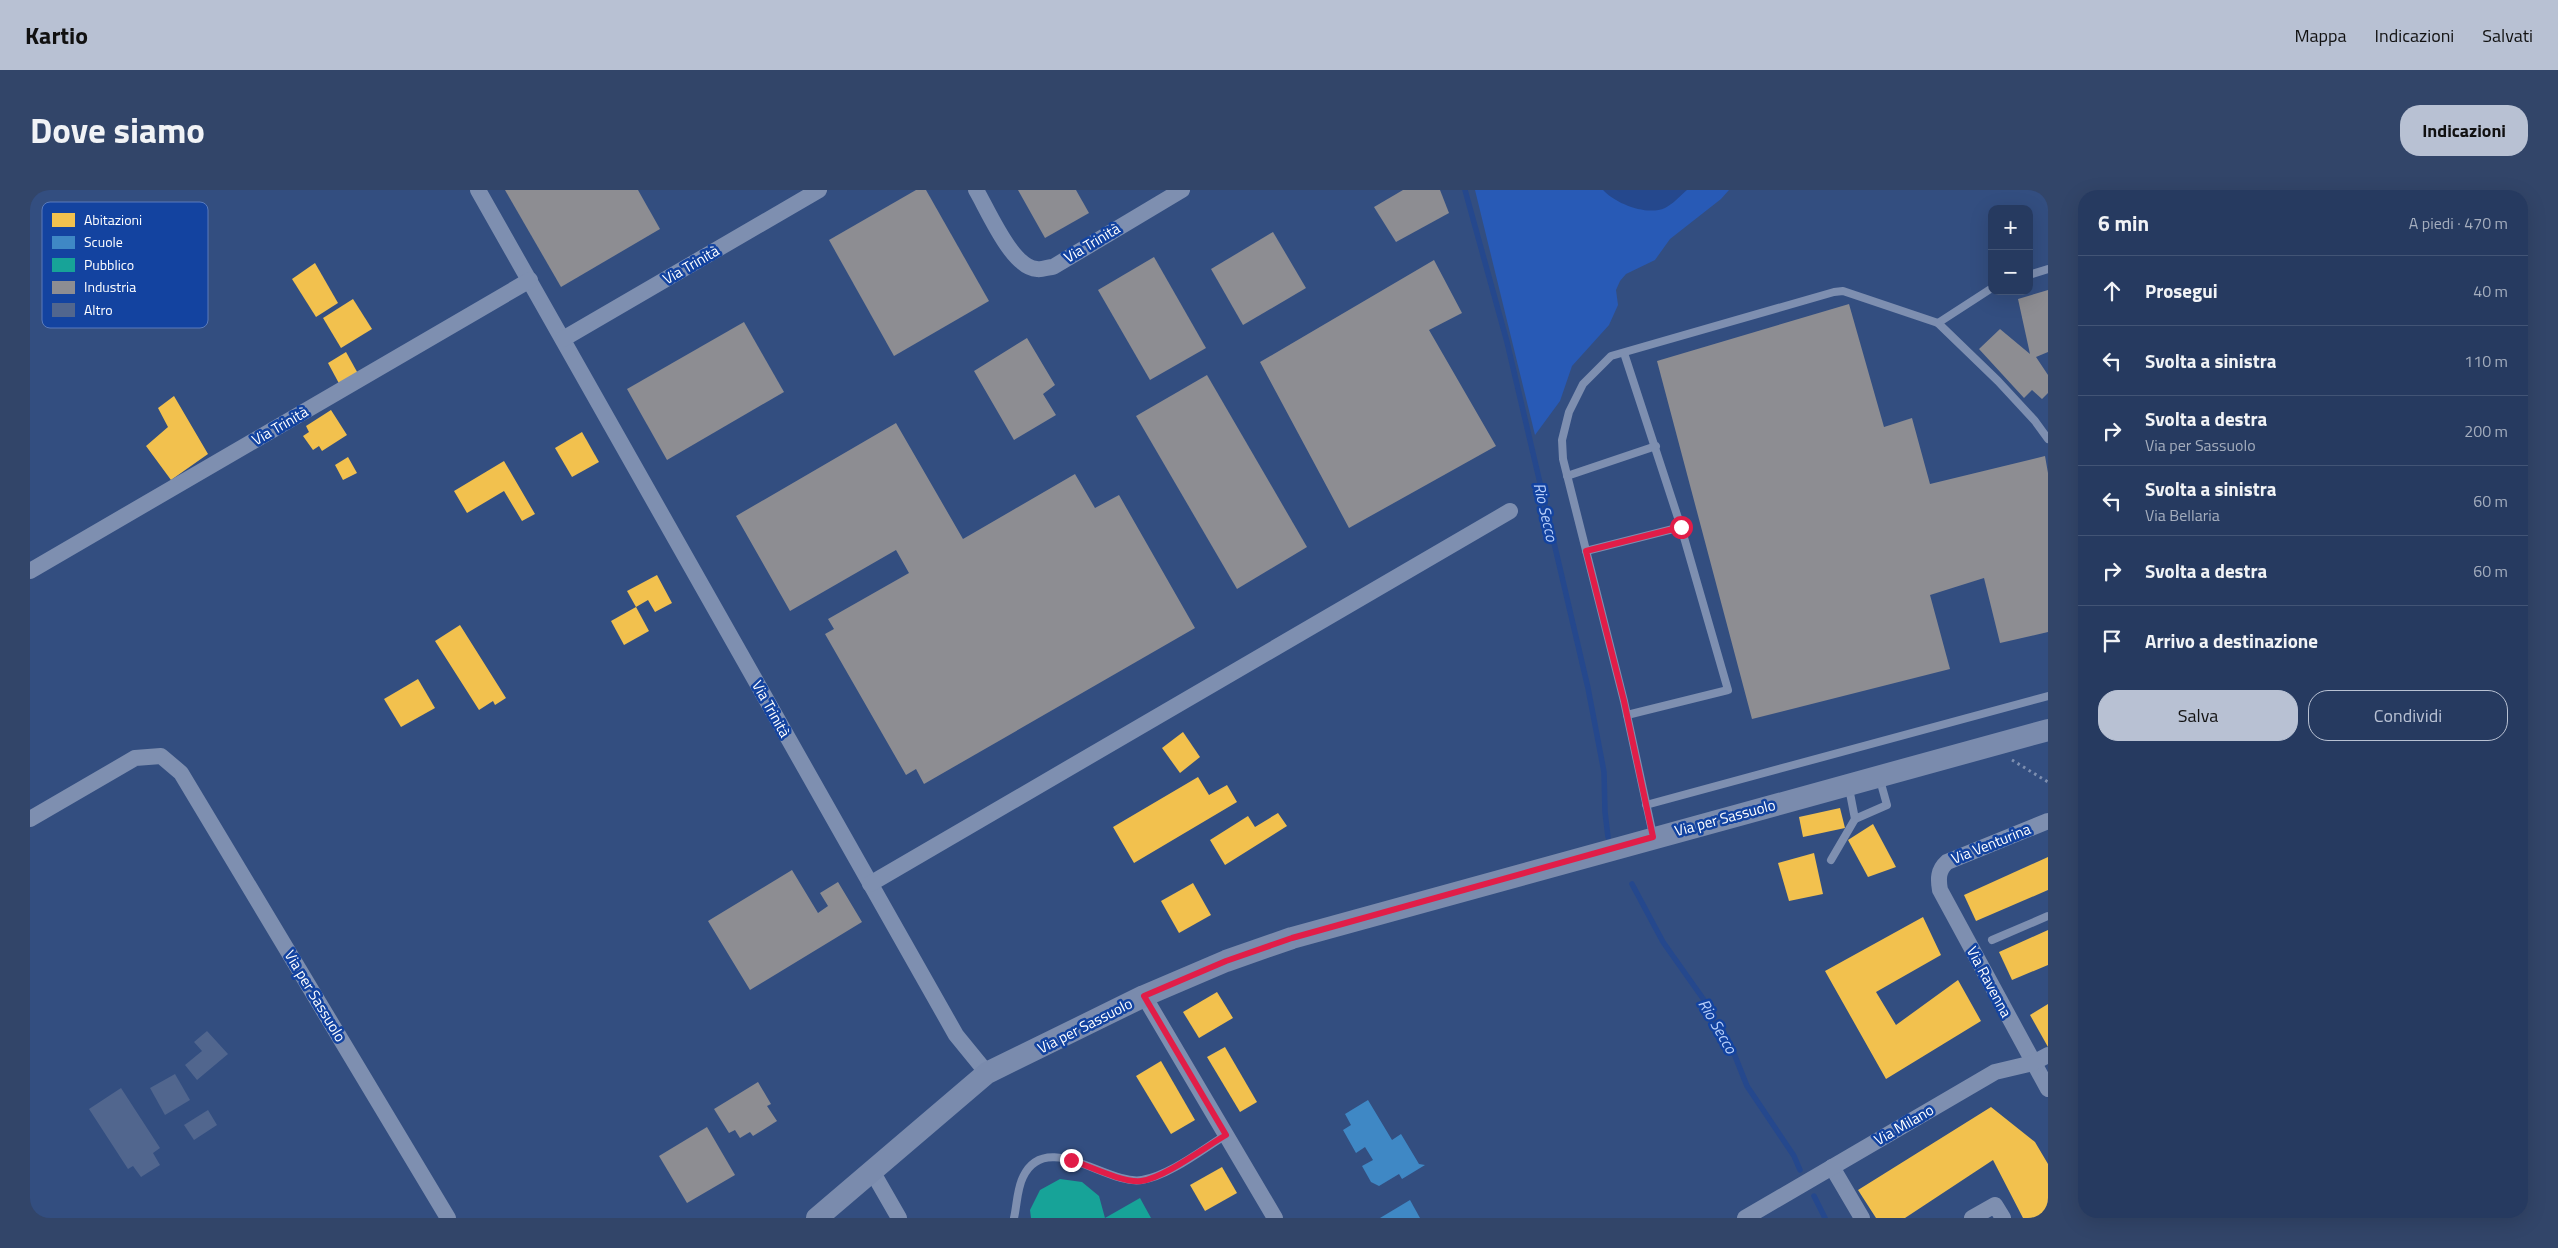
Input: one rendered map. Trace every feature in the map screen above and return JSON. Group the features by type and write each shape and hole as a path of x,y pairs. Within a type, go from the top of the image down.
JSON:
{"main road":[{"name":"Via per Sassuolo","path":"817,1218 872,1170 924,1129 987,1073 1144,996 1226,961 1292,938 1653,837 2044,735"}],"street":[{"name":"Via Trinità","path":"478,190 956,1035 987,1073"},
{"name":"Via Trinità","path":"563,339 819,190"},
{"name":"Via Trinità","path":"976,190 1012,254 1024,264 1037,269 1053,267 1182,190"},
{"name":"Via Trinità","path":"30,571 530,280"},
{"path":"870,884 1510,510"},
{"name":"Via per Sassuolo","path":"30,820 135,758 161,756 181,773 448,1218"},
{"name":"Via Venturina","path":"1939,873 1942,867 1954,858 2048,821"},
{"name":"Via Ravenna","path":"1939,873 1940,890 2032,1063 2048,1089"},
{"path":"1144,996 1275,1218"},
{"name":"Via Milano","path":"1745,1218 1769,1212 1832,1167 1995,1072 2032,1063 2048,1055"},
{"path":"1832,1167 1862,1218"},
{"path":"872,1170 899,1218"},
{"path":"1972,1218 1995,1205 2003,1218"}],"lane":[{"path":"2033,274 2048,269"},
{"path":"1938,323 1988,291"},
{"path":"1653,837 1628,716 1567,476 1562,440 1569,412 1583,384 1611,356 1834,292 1854,294 1869,302 1938,323 1998,381 2035,421 2048,439"},
{"path":"1624,352 1681,527 1728,690 1628,716"},
{"path":"1567,476 1656,446"},
{"path":"1586,551 1681,527"},
{"path":"1646,805 2048,696"},
{"path":"1831,860 1855,819 1887,805 1879,778"},
{"path":"1848,786 1855,819"},
{"name":"Via Ravenna","path":"1992,940 2048,916"},
{"path":"1014,1218 1022,1179 1027,1169 1039,1161 1058,1158 1071,1160 1129,1180 1141,1181 1157,1176 1226,1135"}],"shaded area":[{"path":"1475,190 1729,190 1721,199 1670,239 1655,260 1626,274 1620,281 1616,290 1618,305 1609,325 1572,366 1560,401 1535,435"},
{"path":"1603,190 1687,190 1665,208 1650,211 1624,204"}],"building: Abitazioni":[{"path":"315,263 338,303 316,317 292,279"},
{"path":"353,299 372,329 341,348 323,318"},
{"path":"346,352 361,379 342,389 328,363"},
{"path":"174,396 208,454 171,480 146,446 168,427 158,408"},
{"path":"331,410 347,435 322,451 319,446 313,450 303,436 309,432 306,426"},
{"path":"582,432 599,462 572,477 555,448"},
{"path":"348,457 357,473 343,480 335,465"},
{"path":"504,461 535,514 522,521 504,491 467,513 454,491"},
{"path":"657,575 672,603 655,612 648,600 636,607 627,591"},
{"path":"636,607 649,631 624,645 611,621"},
{"path":"460,625 506,698 495,705 493,701 479,710 435,641"},
{"path":"418,679 435,708 401,727 384,699"},
{"path":"1183,732 1200,757 1180,773 1162,748"},
{"path":"1198,777 1209,795 1227,785 1237,802 1134,863 1113,827"},
{"path":"1840,808 1845,828 1803,837 1799,817"},
{"path":"1278,813 1287,826 1225,865 1210,840 1248,816 1255,827"},
{"path":"1873,824 1896,867 1868,877 1848,840"},
{"path":"1814,853 1823,894 1789,901 1778,863"},
{"path":"2048,857 2048,890 1976,921 1964,895"},
{"path":"1193,883 1211,915 1179,933 1161,901"},
{"path":"1923,917 1941,955 1876,992 1896,1025 1958,980 1981,1021 1886,1079 1825,971"},
{"path":"2048,930 2048,965 2012,980 1999,952"},
{"path":"1217,992 1233,1018 1199,1038 1183,1012"},
{"path":"2048,1004 2048,1047 2030,1015"},
{"path":"1225,1047 1257,1102 1240,1112 1207,1057"},
{"path":"1161,1061 1195,1120 1171,1134 1136,1076"},
{"path":"1991,1107 2035,1142 2048,1164 2048,1218 2023,1218 1993,1160 1905,1218 1876,1218 1858,1190"},
{"path":"1222,1167 1237,1193 1205,1211 1190,1185"}],"building: Scuole":[{"path":"1368,1100 1392,1140 1401,1134 1419,1164 1425,1165 1402,1179 1399,1174 1379,1186 1371,1182 1362,1166 1373,1160 1365,1147 1356,1153 1343,1130 1351,1125 1345,1114"},
{"path":"1410,1200 1420,1218 1380,1218"}],"building: Pubblico":[{"path":"1060,1179 1082,1182 1099,1196 1105,1218 1031,1218 1030,1210 1040,1190"},
{"path":"1140,1198 1151,1218 1105,1218"}],"building: Industria":[{"path":"505,190 638,190 660,229 561,287"},
{"path":"916,190 926,190 989,301 894,356 829,240"},
{"path":"1018,190 1076,190 1089,213 1045,238"},
{"path":"1403,190 1440,190 1449,213 1396,242 1374,207"},
{"path":"1273,232 1306,288 1243,325 1211,269"},
{"path":"1154,257 1206,348 1150,380 1098,290"},
{"path":"1434,260 1462,313 1429,330 1496,446 1349,528 1260,362"},
{"path":"2048,290 2048,352 2036,357 2048,375 2048,393 2042,399 2032,390 2024,398 1979,349 2000,329 2030,354 2018,299"},
{"path":"1849,304 1884,427 1912,418 1930,484 2045,456 2048,473 2048,632 2000,643 1984,578 1930,595 1950,669 1752,719 1657,361"},
{"path":"744,322 784,392 667,460 627,389"},
{"path":"1027,338 1055,385 1043,394 1056,415 1014,440 974,371"},
{"path":"1207,375 1307,547 1237,589 1136,416"},
{"path":"896,423 963,539 1075,474 1095,508 1119,495 1195,628 924,784 916,769 906,775 825,634 834,629 828,619 909,573 896,550 790,611 736,516"},
{"path":"792,870 818,913 828,906 820,893 838,882 862,922 750,990 708,921"},
{"path":"758,1082 771,1104 767,1106 777,1121 753,1136 750,1132 740,1138 735,1130 729,1133 714,1109"},
{"path":"707,1127 735,1175 687,1203 659,1156"}],"building: Altro":[{"path":"207,1031 228,1054 197,1080 185,1065 202,1051 194,1042"},
{"path":"175,1074 190,1100 165,1115 150,1088"},
{"path":"121,1088 160,1148 153,1153 160,1165 141,1177 133,1166 128,1169 89,1109"},
{"path":"208,1110 217,1125 194,1140 184,1125"}],"waterway":[{"name":"Rio Secco","path":"1465,190 1507,342 1588,688 1604,772 1608,837"},
{"name":"Rio Secco","path":"1632,884 1663,942 1704,1000 1714,1024 1733,1051 1747,1086 1794,1156 1800,1170"},
{"name":"Rio Secco","path":"1814,1196 1825,1218"}],"route":[{"path":"1071,1160 1129,1180 1141,1181 1157,1176 1226,1135 1144,996 1226,961 1292,938 1653,837 1624,701 1586,551 1681,527"}]}
